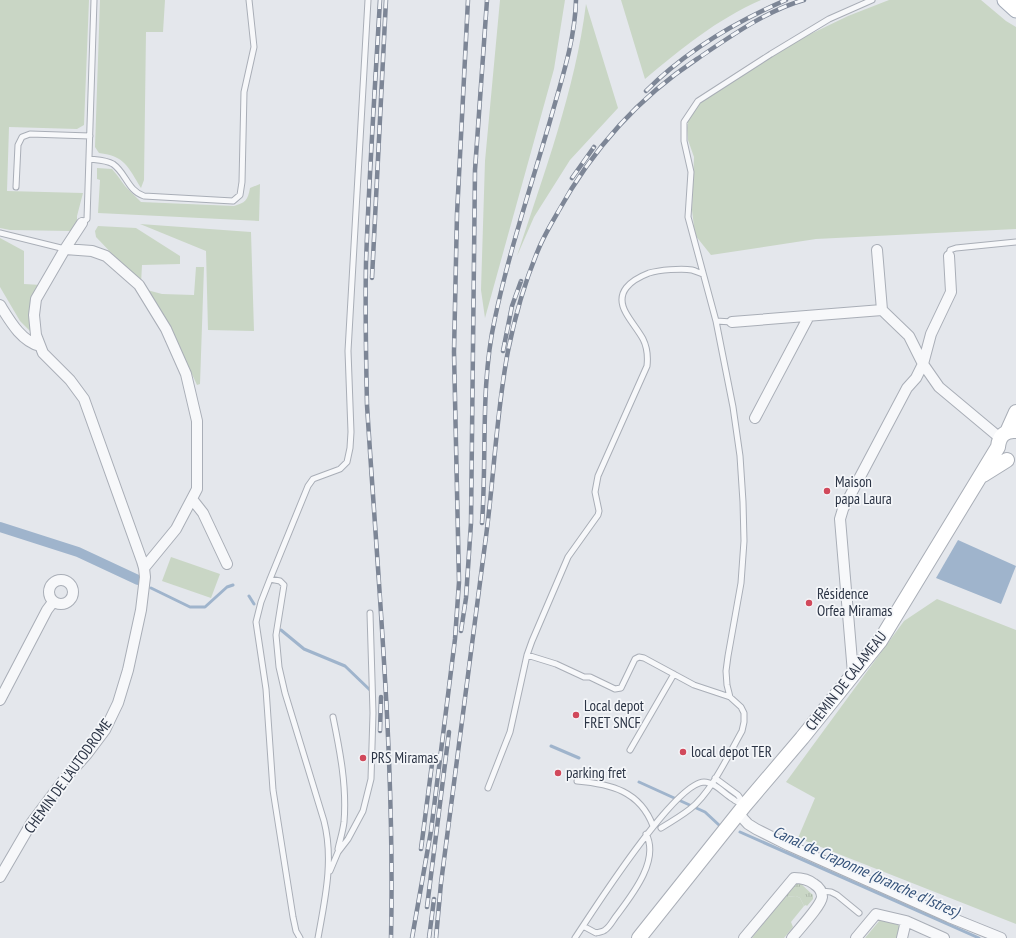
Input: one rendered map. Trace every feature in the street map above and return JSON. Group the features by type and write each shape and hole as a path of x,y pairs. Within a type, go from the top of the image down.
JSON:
{"main road":[{"path":"1005,0 1016,10"},
{"name":"CHEMIN DE CALAMEAU","path":"643,935 741,809 802,738 880,641 1005,437 1016,412"},
{"name":"CHEMIN DE CALAMEAU","path":"1005,437 1001,454 1012,460"},
{"name":"CHEMIN DE CALAMEAU","path":"979,478 1012,460"}],"street":[{"path":"40,346 36,335 34,322 36,299 65,249 82,224"},
{"path":"65,249 92,251 106,256 138,285 166,329 186,374 198,421 198,489 176,529 144,568"},
{"path":"877,250 882,310 909,336 923,364 939,388 1005,437"},
{"path":"853,673 840,519 843,509 907,388 916,378 923,364 931,334 951,292 949,256"},
{"path":"0,305 13,326 32,344 40,346"},
{"path":"732,322 882,310"},
{"path":"755,418 809,316"},
{"name":"CHEMIN DE L'AUTODROME","path":"0,878 32,822 62,782 87,754 104,730 118,703 128,670 141,610 145,577 142,561 84,399 70,380 43,353 40,346"},
{"path":"192,499 204,513 227,564"},
{"path":"0,700 47,610 53,602"},
{"path":"741,809 748,824 788,845 949,917 1001,938"},
{"path":"744,938 794,878 802,878 811,881 817,886 821,891 822,898 819,905 792,938"},
{"path":"856,938 876,914 906,921 944,938"},
{"path":"902,938 906,921"}],"lane":[{"path":"82,224 87,219 94,0"},
{"path":"88,159 105,161 113,164 137,194 144,196 233,201 240,195 242,182 244,92 254,47 249,0"},
{"path":"300,938 296,931 293,917 272,790 266,689 257,630 257,616 270,579 308,486 313,479 340,469 347,462 350,448 351,432 348,351 368,0"},
{"path":"730,697 726,671 741,583 744,542 740,456 734,407 716,321 688,217 691,172 684,141 684,122 698,101 829,19 872,0"},
{"path":"16,187 18,145 22,137 30,134 90,136"},
{"path":"0,232 65,249"},
{"path":"949,256 950,250 956,248 1016,242"},
{"path":"488,788 510,732 527,655 532,641 568,558 598,515 599,511 595,492 598,476 646,366 647,358 643,339 625,313 622,303 622,294 625,288 632,282 641,276 654,271 686,269 703,274"},
{"path":"716,321 732,322"},
{"path":"270,579 280,581 284,585 276,635 278,667 327,830 329,843 329,874 318,938"},
{"path":"338,852 360,819 371,780 373,713 370,613"},
{"path":"527,655 556,664 584,677 590,677 615,689 620,688 635,659 639,657 644,658 694,685 730,697 741,707 744,713 742,731 712,784 691,809 661,828"},
{"path":"630,750 674,674"},
{"path":"329,874 338,852 344,821 344,796 340,749 333,717"},
{"path":"715,778 728,786 738,795 741,809"},
{"path":"577,781 600,783 619,790 638,800 649,815 653,826"},
{"path":"575,938 646,834 675,802 699,783 705,782 712,784 733,800 741,809"},
{"path":"583,926 596,933 605,930 632,896 644,876 649,855 650,840 646,834"},
{"path":"821,891 838,895 859,913"}],"green space":[{"path":"0,0 89,0 84,125 77,129 9,127 7,191 83,193 77,216 77,223 75,228 70,231 10,230 0,228"},
{"path":"100,0 165,0 163,32 146,32 144,180 141,188 125,164 115,157 99,153 95,147"},
{"path":"500,0 565,0 554,69 485,318 481,290 485,161"},
{"path":"621,0 761,0 729,16 700,35 645,79"},
{"path":"889,0 981,0 1006,21 1016,27 1016,229 816,239 711,255 695,235 692,210 694,157 688,140 687,128 689,114 699,103 794,42 848,16"},
{"path":"586,4 618,108 570,160 534,217 517,256 558,132 581,36"},
{"path":"97,168 112,169 125,186 141,202 234,206 241,204 245,200 250,188 260,184 259,221 98,213 100,180 97,179"},
{"path":"140,224 251,232 254,331 208,330 206,251"},
{"path":"98,226 136,228 180,256 180,264 142,265 141,284 96,237 95,231"},
{"path":"0,238 24,251 24,284 41,285 34,335 20,321 0,287"},
{"path":"196,267 204,267 200,384 197,385 176,340 147,290 162,294 194,295"},
{"path":"171,557 220,574 211,598 162,581"},
{"path":"937,599 1016,630 1016,924 798,838 815,798 786,782 904,621"},
{"path":"797,883 800,883 813,895 813,899 807,906 804,906 800,898 796,896 784,897"},
{"path":"796,896 800,898 804,906 791,922 793,927 784,938 752,938 784,897"},
{"path":"883,919 900,926 898,938 865,938 880,920"}],"water":[{"path":"958,540 1016,566 1001,604 936,578"}],"waterway":[{"name":"Canal de Craponne (branche d'Istres)","path":"0,527 78,552 138,580"},
{"name":"Canal de Craponne (branche d'Istres)","path":"151,588 190,607 205,607 227,587 233,585"},
{"name":"Canal de Craponne (branche d'Istres)","path":"249,596 254,604"},
{"name":"Canal de Craponne (branche d'Istres)","path":"281,630 304,649 345,666 371,691"},
{"name":"Canal de Craponne (branche d'Istres)","path":"551,746 579,758"},
{"name":"Canal de Craponne (branche d'Istres)","path":"639,782 705,812 719,825"},
{"name":"Canal de Craponne (branche d'Istres)","path":"740,832 979,938"}],"railway":[{"path":"380,0 367,230 366,334 367,405 385,671 388,738 392,871 391,938"},
{"path":"372,278 386,0"},
{"path":"412,938 431,831 455,639 459,582 454,352 457,214 468,0"},
{"path":"461,631 466,598 471,523 475,170 487,0"},
{"path":"482,523 487,369 490,344 507,269 567,61 573,31 576,0"},
{"path":"646,91 677,63 712,39 748,18 786,0"},
{"path":"436,938 441,883 488,520 504,375 517,312 534,260 550,226 571,189 601,147 636,108 675,74 735,34 776,10 804,0"},
{"path":"572,178 594,147"},
{"path":"503,351 512,306 521,281"},
{"path":"380,731 381,697"},
{"path":"427,907 449,732"},
{"path":"421,849 433,756"},
{"path":"429,938 434,899"}],"place":[{"name":"Maison papa Laura","path":"827,491"},
{"name":"Résidence Orfea Miramas","path":"809,603"},
{"name":"Local depot FRET SNCF","path":"576,715"},
{"name":"local depot TER","path":"683,752"},
{"name":"PRS Miramas","path":"363,758"},
{"name":"parking fret","path":"558,773"}]}
